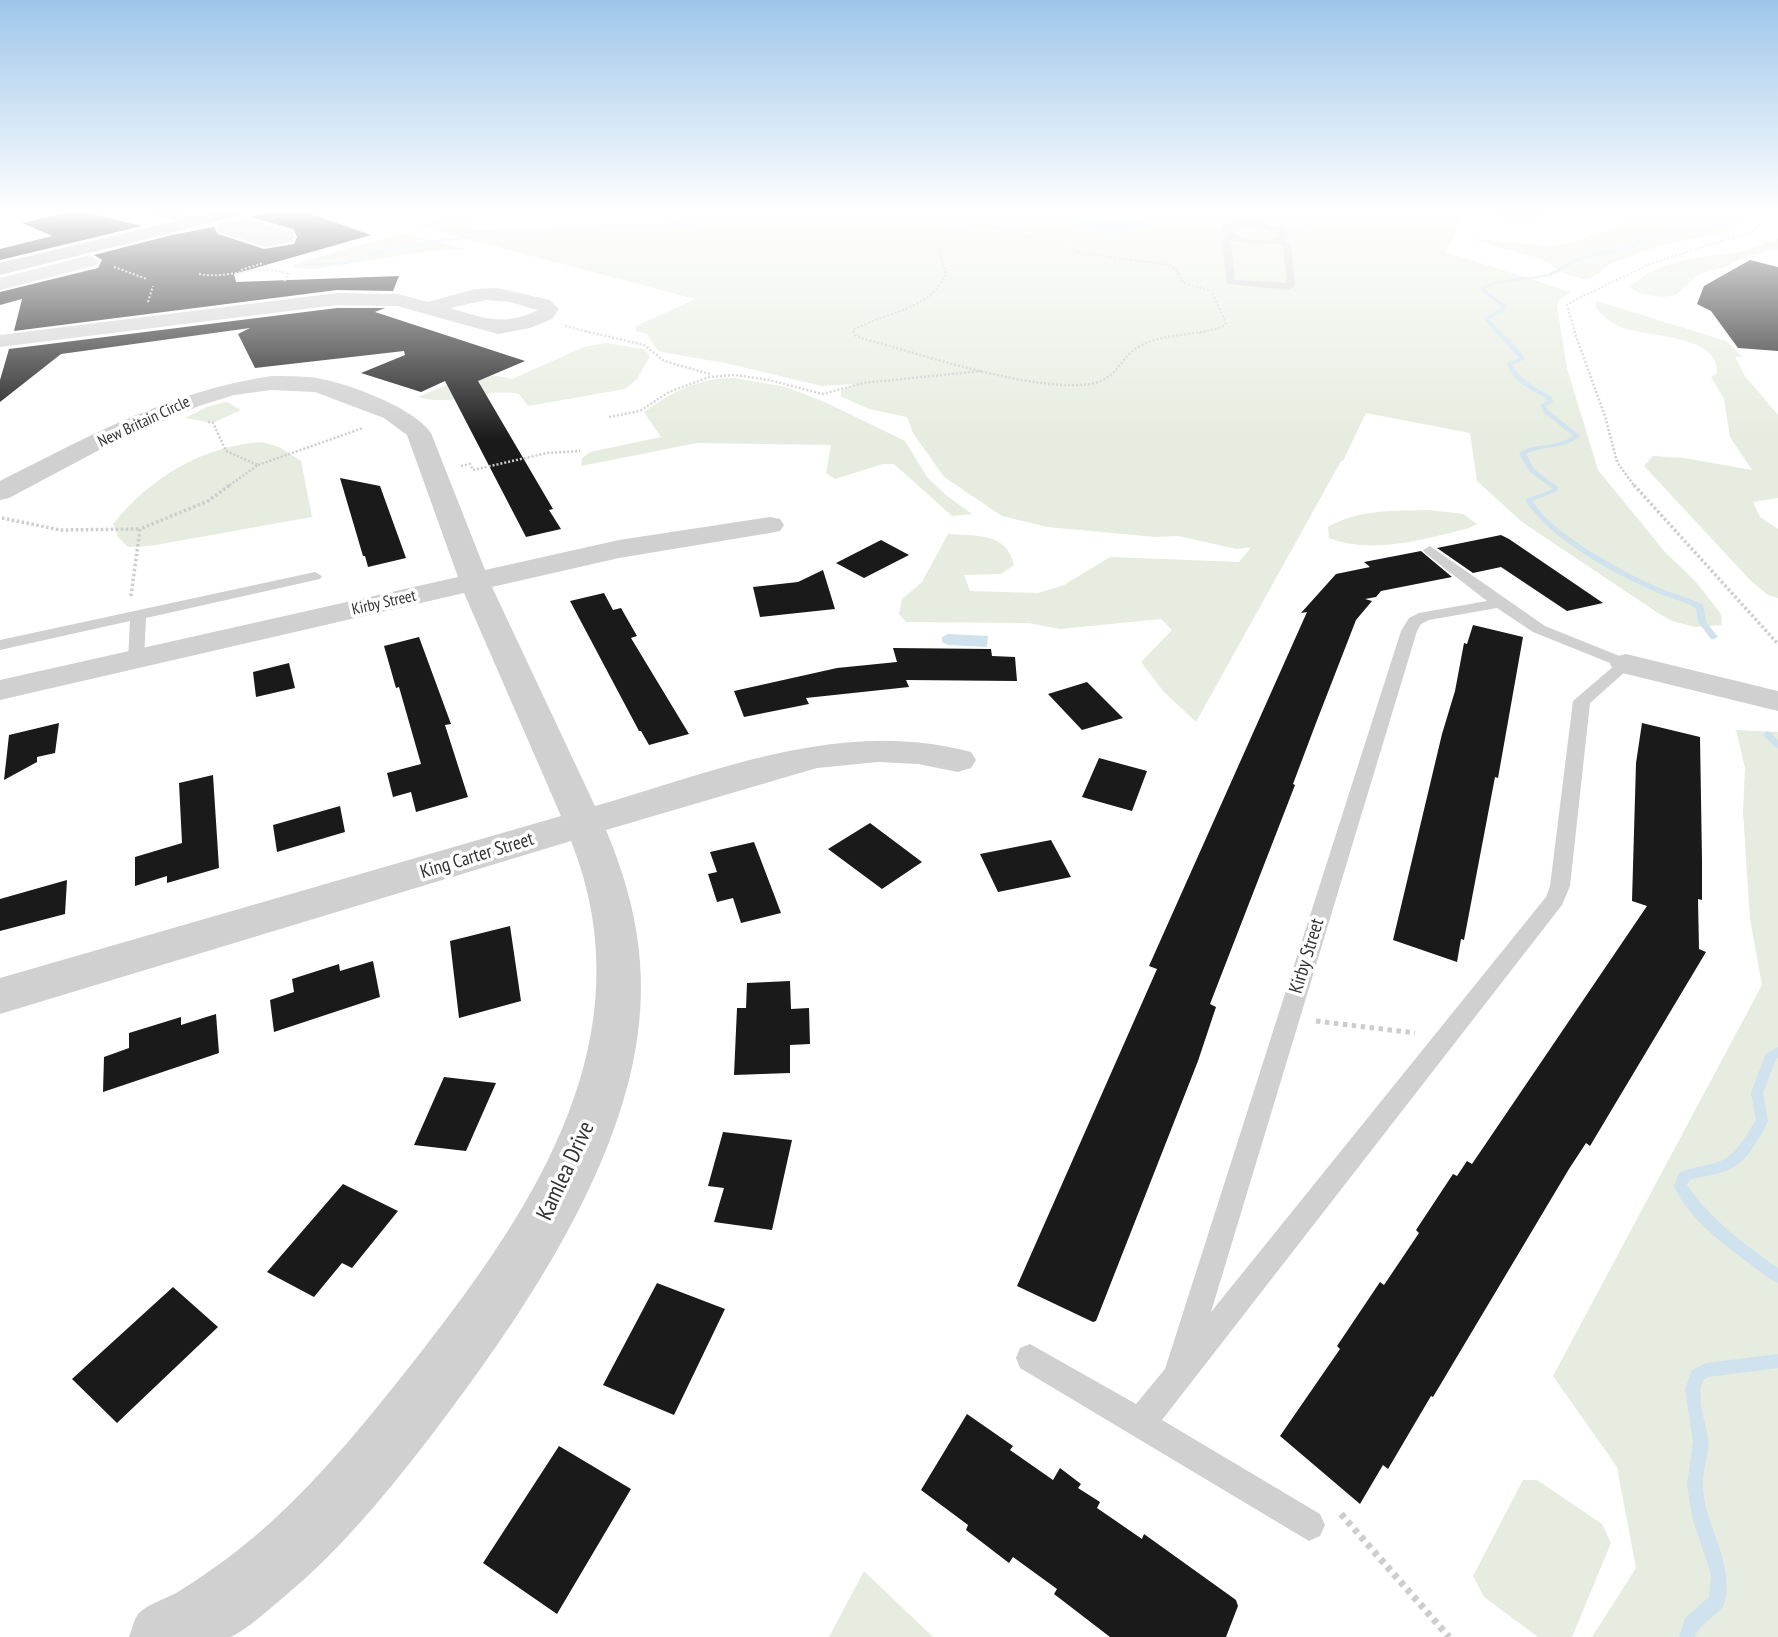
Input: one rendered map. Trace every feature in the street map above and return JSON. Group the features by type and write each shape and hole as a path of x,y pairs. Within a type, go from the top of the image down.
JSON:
{"street":[{"path":"0,341 356,298 398,300 498,328 515,327 548,312 547,307 498,292 473,294 430,308"},
{"name":"New Britain Circle","path":"0,492 162,411 195,398 246,386 287,382 311,384 385,410 412,424 419,433 475,583"},
{"name":"Kirby Street","path":"0,690 660,541 770,525"},
{"name":"Kamlea Drive","path":"163,1637 188,1625 266,1569 334,1506 406,1420 481,1322 538,1232 580,1148 604,1086 617,1023 620,976 616,924 607,886 475,583"},
{"path":"1626,664 1778,701"},
{"name":"King Carter Street","path":"0,996 797,760 866,750 905,751 958,760"}],"lane":[{"path":"1430,550 1539,629 1626,664"},
{"path":"0,645 315,576"},
{"name":"Kirby Street","path":"1177,1377 1409,631 1415,621 1424,616 1500,603"},
{"path":"136,660 138,614"},
{"name":"Kirby Street","path":"1140,1423 1555,901 1560,886 1582,701 1626,664"},
{"path":"1030,1358 1309,1525"}],"path":[{"path":"277,306 283,286"},
{"path":"938,286 908,309 853,330 855,335 990,370 1081,385 1101,381 1115,373 1139,346 1170,334 1224,326 1226,316 1212,298 1212,291"},
{"path":"1197,286 1212,291 1224,286"},
{"path":"1603,286 1573,301 1567,305 1567,310 1605,416 1617,462 1644,499 1778,644"},
{"path":"538,318 644,345 651,349 656,357 678,367 783,382 808,392 822,394 863,383 990,370"},
{"path":"609,417 640,411 669,392 700,379 722,375"},
{"path":"204,422 213,423 226,451 258,465"},
{"path":"0,517 60,530 140,529 208,501 258,465 370,425"},
{"path":"473,470 553,452 580,452"},
{"path":"131,596 140,529"},
{"path":"1346,1025 1409,1033"},
{"path":"1333,1506 1449,1637"}],"shaded area":[{"path":"647,286 1553,286 1571,292 1560,299 1557,306 1567,368 1598,470 1665,552 1696,582 1721,614 1722,625 1695,627 1672,621 1522,522 1477,481 1470,433 1366,413 1343,461 1196,722 1164,692 1141,662 1172,630 1161,619 1060,629 1029,623 906,622 899,614 902,599 922,582 948,534 988,538 997,541 1010,554 1014,565 1001,574 964,575 970,591 1038,593 1064,585 1110,557 1239,562 1251,547 1237,549 1178,536 1156,537 1047,527 1002,516 944,477 913,433 907,417 869,409 840,396 842,390 856,384 822,386 725,363 658,351 647,334 636,331 636,326 695,299"},
{"path":"1685,286 1676,295 1663,297 1640,294 1630,287"},
{"path":"1597,301 1726,341 1743,357 1735,357 1745,376 1778,415 1778,498 1753,502 1760,517 1778,529 1778,598 1768,595 1751,581 1644,466 1653,456 1684,458 1752,470 1730,437 1724,399 1711,377 1717,373 1714,360 1706,350 1692,343 1616,325 1595,307"},
{"path":"606,343 644,349 650,356 637,379 625,389 528,406 519,394 493,393 444,400 418,397 464,379 500,376 512,379 584,347"},
{"path":"735,378 786,387 827,403 905,441 927,477 972,514 952,516 894,464 883,464 835,479 826,473 831,445 697,443 581,466 582,458 590,452 661,437 644,412 665,398 698,383"},
{"path":"227,402 241,410 213,423 185,418 209,406"},
{"path":"262,442 279,447 301,461 312,517 150,546 128,547 118,537 113,524 143,492 179,467 219,450"},
{"path":"1429,510 1463,514 1477,524 1435,537 1399,544 1363,545 1329,538 1328,527 1352,517 1377,512"},
{"path":"1736,730 1778,732 1778,1637 1592,1637 1636,1568 1617,1467 1553,1376 1762,985 1750,919 1743,812 1745,768"},
{"path":"1523,1480 1537,1480 1602,1524 1611,1543 1572,1637 1538,1637 1484,1597 1473,1576"},
{"path":"864,1571 933,1637 829,1637"}],"water":[{"path":"948,634 988,636 987,647 948,645 942,642 942,637"}],"building":[{"path":"23,286 395,286 393,291 337,290 14,331 22,299 0,305 0,292"},
{"path":"1704,286 1778,286 1778,351 1738,348 1711,311 1697,304"},
{"path":"337,308 385,308 375,312 525,361 478,381 553,509 549,510 561,529 526,537 445,381 421,392 361,373 405,355 404,351 255,368 238,334 250,328 61,354 0,402 0,380 9,349"},
{"path":"340,478 380,486 406,558 368,567"},
{"path":"1501,535 1603,603 1567,611 1501,567 1473,573 1437,548"},
{"path":"881,540 909,555 864,578 836,563"},
{"path":"1421,551 1452,577 1381,591 1376,597 1365,599 1372,601 1356,620 1316,723 1293,784 1295,785 1210,1004 1216,1007 1198,1061 1096,1321 1093,1322 1017,1286 1157,969 1149,966 1307,612 1301,613 1336,574 1370,567 1364,562"},
{"path":"823,570 835,609 760,617 753,587 798,582"},
{"path":"604,593 613,610 621,608 637,636 631,638 689,734 649,745 639,731 570,601"},
{"path":"1473,625 1523,637 1498,778 1495,777 1464,940 1461,939 1457,962 1393,940 1442,734 1455,691 1464,643 1467,644"},
{"path":"419,637 451,724 445,725 468,797 416,812 411,792 393,797 387,773 421,764 384,646"},
{"path":"893,648 991,649 992,656 1015,657 1017,681 906,680 909,687 806,698 809,704 744,717 734,691 837,668 897,662"},
{"path":"289,663 295,688 256,697 253,672"},
{"path":"1087,682 1123,718 1082,730 1048,694"},
{"path":"59,723 55,753 37,757 37,762 4,780 9,735"},
{"path":"1642,723 1700,737 1702,900 1698,899 1699,949 1706,952 1590,1146 1586,1143 1569,1169 1388,1469 1383,1465 1360,1504 1280,1436 1340,1349 1337,1346 1380,1282 1384,1285 1419,1233 1416,1230 1453,1174 1457,1176 1467,1161 1472,1164 1647,906 1632,901 1636,763"},
{"path":"1099,758 1147,771 1132,811 1082,797"},
{"path":"213,775 219,868 167,883 167,876 135,886 135,857 182,843 179,783"},
{"path":"340,806 345,832 277,852 273,825"},
{"path":"870,823 922,862 882,889 828,849"},
{"path":"1051,840 1071,877 998,892 980,854"},
{"path":"754,842 781,913 741,923 733,898 717,902 708,874 717,872 710,852"},
{"path":"67,880 65,914 0,931 0,899"},
{"path":"510,926 521,1001 459,1018 450,941"},
{"path":"373,961 380,997 274,1032 270,1000 294,992 292,979 339,964 340,971"},
{"path":"790,981 791,1009 809,1008 810,1044 790,1045 790,1073 734,1075 737,1008 746,1008 747,983"},
{"path":"216,1014 219,1053 103,1092 104,1057 129,1048 129,1033 181,1017 181,1025"},
{"path":"444,1077 496,1083 466,1151 414,1145"},
{"path":"723,1132 792,1140 772,1230 714,1222 724,1188 708,1186"},
{"path":"343,1184 398,1211 352,1268 342,1263 314,1297 267,1272"},
{"path":"657,1283 725,1309 674,1415 603,1385"},
{"path":"173,1287 218,1327 117,1423 72,1379"},
{"path":"967,1414 1013,1446 1010,1450 1053,1480 1060,1468 1081,1484 1078,1488 1100,1502 1097,1508 1142,1539 1144,1534 1236,1600 1238,1606 1226,1637 1110,1637 1054,1594 1057,1589 1013,1557 1009,1563 966,1530 968,1525 921,1490"},
{"path":"559,1446 631,1489 557,1614 483,1563"}],"waterway":[{"path":"1487,286 1481,289 1504,306 1501,311 1486,318 1522,359 1509,364 1512,370 1526,384 1550,398 1550,402 1543,405 1545,411 1577,436 1564,444 1522,453 1531,470 1555,487 1554,491 1528,500 1535,511 1565,537 1605,562 1655,589 1700,607 1702,622 1714,637"},
{"path":"1767,734 1778,745"},
{"path":"1778,1052 1771,1056 1757,1093 1762,1121 1744,1148 1726,1165 1684,1177 1680,1186 1712,1225 1778,1276"},
{"path":"1687,1637 1691,1624 1717,1601 1719,1574 1700,1517 1695,1485 1701,1442 1692,1389 1697,1375 1706,1370 1778,1361"}]}
